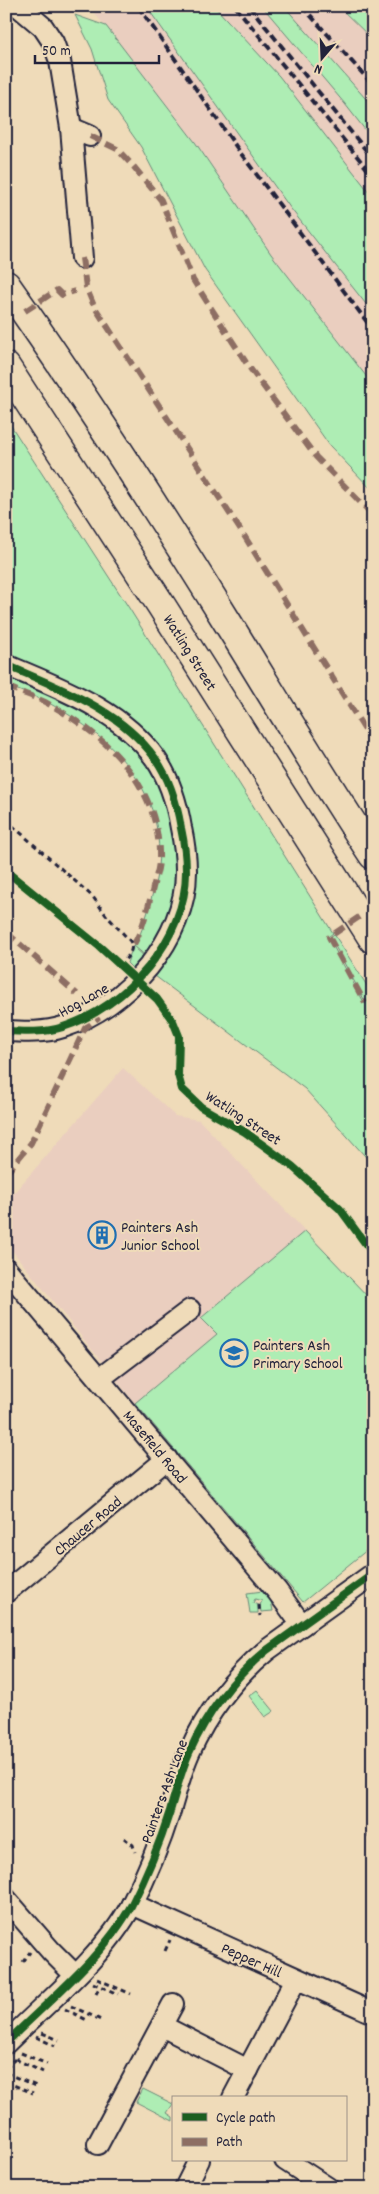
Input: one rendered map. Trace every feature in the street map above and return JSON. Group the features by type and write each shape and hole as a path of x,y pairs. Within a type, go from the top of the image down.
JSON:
{"highway":[{"path":"6,285 83,395 226,620 340,806 373,855"},
{"name":"Watling Street","path":"6,367 161,605 373,939"}],"street":[{"path":"18,6 43,27 56,48 63,73 71,128 82,258"},
{"path":"71,128 90,136"},
{"name":"Hog Lane","path":"6,665 77,696 114,719 153,754 177,805 183,837 186,872 178,914 170,934 138,979 108,1003 68,1025 52,1030 6,1032"},
{"name":"Masefield Road","path":"6,1269 271,1583 302,1625"},
{"path":"99,1379 190,1310"},
{"name":"Chaucer Road","path":"8,1587 167,1459"},
{"name":"Painters Ash Lane","path":"14,2051 84,1981 107,1941 132,1904 157,1849 185,1761 200,1731 220,1701 252,1663 373,1574"},
{"path":"6,1899 51,1951 84,1981"},
{"name":"Pepper Hill","path":"132,1904 373,2014"},
{"path":"234,2096 296,1979"},
{"path":"98,2144 173,2004"},
{"path":"162,2026 248,2070"},
{"path":"184,2188 198,2162"},
{"path":"288,2162 328,2188"}],"path":[{"path":"6,820 93,897 130,942 132,946 131,952 121,964"},
{"path":"114,958 138,979"},
{"path":"259,1605 260,1616"},
{"path":"373,1827 368,1830 373,1857"},
{"path":"124,1838 135,1848 134,1858"},
{"path":"84,1981 95,1976 131,1994"},
{"path":"84,1981 118,1994"},
{"path":"96,1994 100,1986"},
{"path":"74,1998 64,2009 88,2021"},
{"path":"68,2004 101,2020"},
{"path":"88,2014 91,2010"},
{"path":"32,2042 42,2031 59,2040"},
{"path":"36,2037 55,2046"},
{"path":"6,2068 14,2051 26,2047"},
{"path":"14,2051 47,2064"},
{"path":"14,2051 43,2072"},
{"path":"6,2073 36,2086"},
{"path":"6,2082 33,2093"}],"shaded area":[{"path":"89,6 338,6 373,40 373,385 271,254 195,142"},
{"name":"Painters Ash Primary School","path":"123,1068 175,1116 199,1120 373,1302 373,1545 303,1602 135,1403 6,1243 6,1202"}],"green space":[{"path":"146,6 214,6 279,76 373,197 373,313 291,209"},
{"path":"262,6 284,6 373,107 373,140 345,104"},
{"path":"338,6 373,6 373,40"},
{"path":"75,15 106,26 195,142 271,254 373,385 373,491 330,446 205,270 141,147 108,100 92,49"},
{"path":"6,418 129,608 333,933 328,937 365,1004 330,937 334,934 373,995 373,1165 305,1089 151,973 186,905 162,760 6,661"},
{"path":"6,671 51,689 137,744 172,803 178,894 147,957 134,946 147,913 159,860 157,830 149,803 136,778 118,755 97,735 45,701 6,685"},
{"path":"133,946 146,958 136,969 127,963"},
{"path":"305,1231 373,1302 373,1545 303,1602 135,1403 217,1334 201,1318"},
{"path":"263,1591 271,1601 273,1611 261,1612 260,1605 262,1601 255,1599 253,1603 258,1605 258,1613 250,1613 247,1593"},
{"path":"257,1690 274,1711 265,1717 249,1696"},
{"path":"143,2089 172,2104 167,2113 172,2116 172,2120 136,2102"}],"railway":[{"path":"138,6 242,155 373,330"},
{"path":"235,6 373,176"},
{"path":"249,6 373,159"},
{"path":"302,6 373,85"}],"marked path":[{"path":"90,136 117,149 161,200 193,280 249,367 316,457 373,515"},
{"path":"82,258 86,287 94,306 245,537 373,743"},
{"path":"25,311 57,290 62,295 75,291"},
{"path":"6,686 45,702 88,730 108,746 140,786 150,808 157,833 159,859 146,913 133,946"},
{"path":"359,917 329,937 365,1003"},
{"path":"6,932 77,994"},
{"path":"6,1174 31,1143 85,1028 99,1017"}],"cycle path":[{"path":"6,665 47,682 87,702 106,713 141,741 165,774 172,792 183,838 186,870 184,896 176,921 164,945 130,987 109,1004 63,1027 28,1032 6,1031"},
{"path":"6,871 100,947 157,999 173,1021 179,1036 178,1075 182,1089 201,1107 245,1132 292,1166 340,1209 373,1254"},
{"path":"6,2043 74,1978 120,1925 153,1859 189,1753 212,1710 232,1684 267,1650 373,1574"}],"place":[{"name":"Painters Ash Junior School","path":"102,1235"},
{"name":"Painters Ash Primary School","path":"234,1353"}]}
